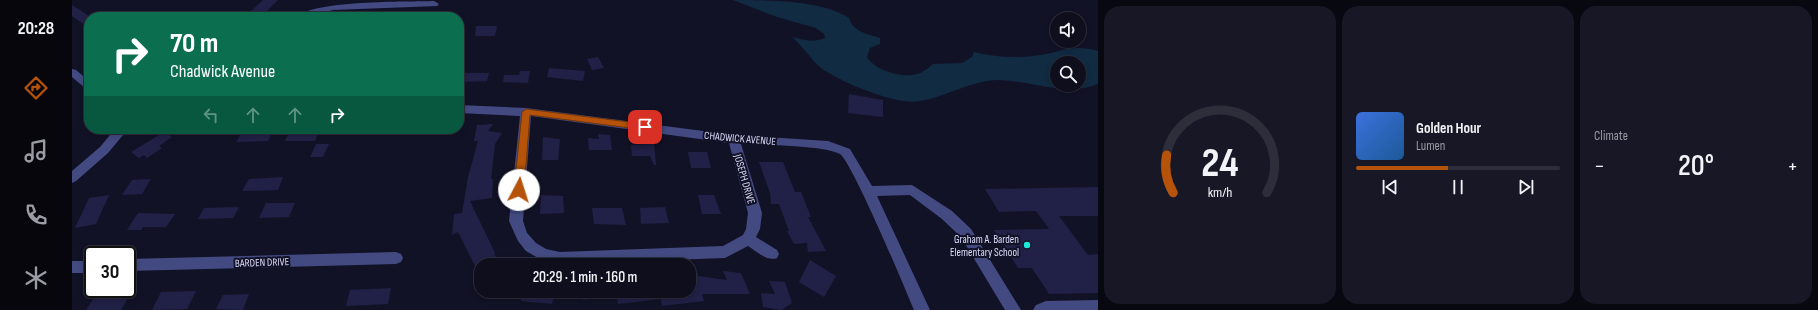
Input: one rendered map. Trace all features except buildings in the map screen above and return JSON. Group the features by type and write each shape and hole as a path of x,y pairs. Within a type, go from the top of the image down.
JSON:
{"street":[{"path":"314,12 333,7 434,4"},
{"path":"72,72 84,82"},
{"name":"CHADWICK AVENUE","path":"464,109 526,112 734,139 828,145 846,152 868,191 922,310"},
{"path":"526,112 516,221 520,232 528,244 543,255 560,258 725,252 748,239 772,254"},
{"path":"72,178 104,150 118,134"},
{"name":"JOSEPH DRIVE","path":"734,139 755,213 753,229 748,239"},
{"path":"868,191 912,190 947,215 966,233 1013,310"},
{"name":"BARDEN DRIVE","path":"136,265 396,258"},
{"path":"72,267 84,267"},
{"path":"1041,310 1046,308 1098,307"}],"water":[{"path":"733,0 793,2 809,4 838,12 849,18 851,23 857,29 866,34 880,38 880,44 870,48 867,57 876,66 897,74 917,74 933,64 962,63 972,57 974,52 1004,57 1018,57 1042,55 1079,48 1098,51 1098,84 1086,88 1086,56 1050,56 1050,87 999,80 979,83 920,101 910,102 898,100 869,92 841,80 821,68 813,61 800,44 792,37 808,40 825,38 824,34 816,28 777,17"}],"place":[{"name":"Graham A. Barden Elementary School","path":"1027,245"}],"route":[{"path":"519,190 526,112 645,127"}]}
